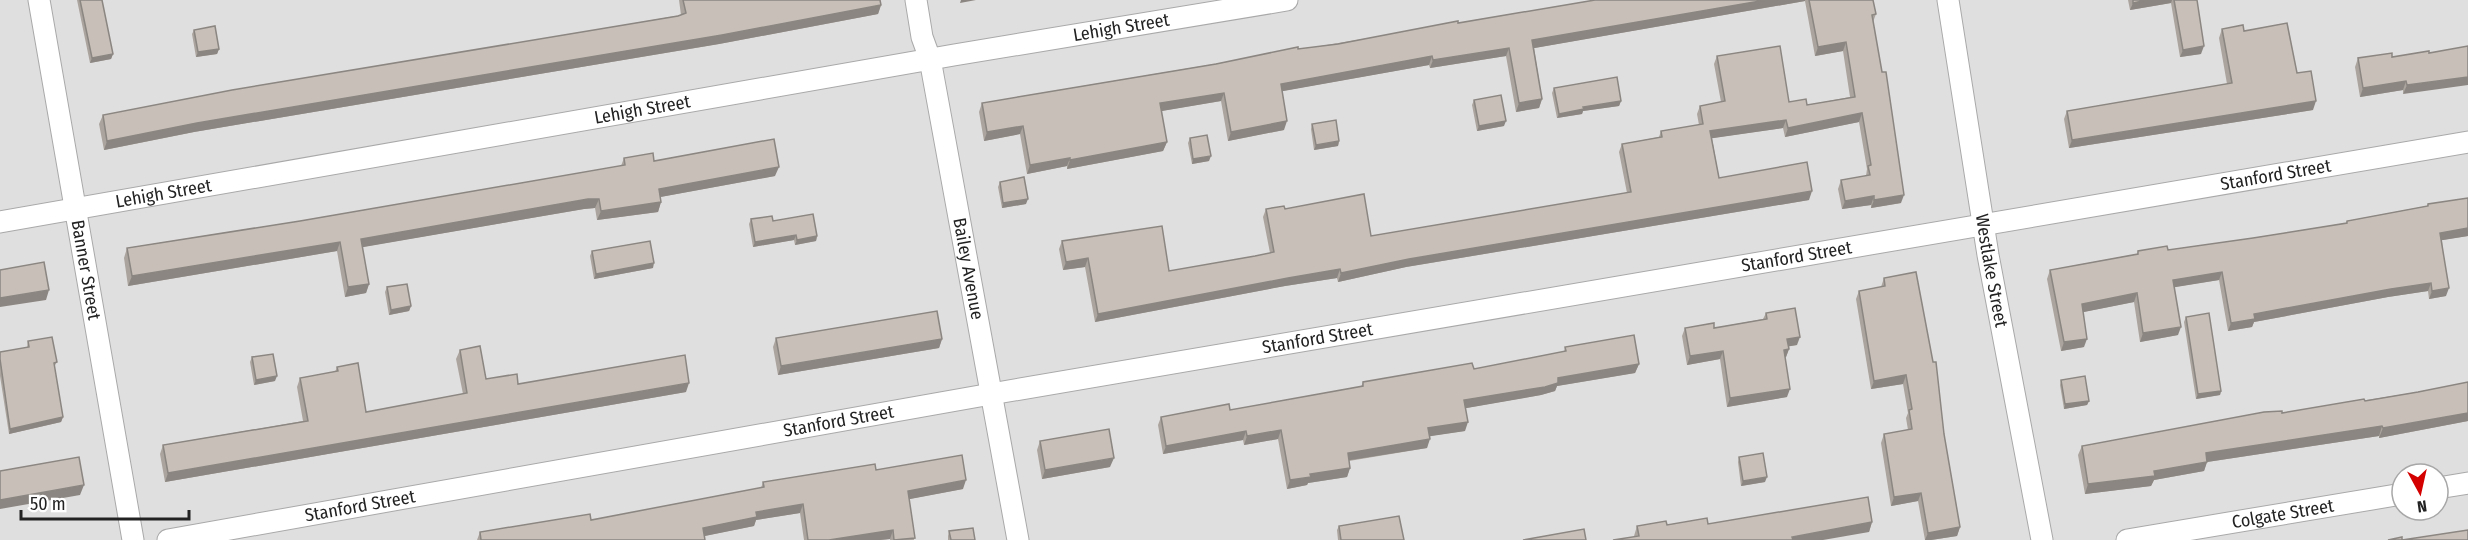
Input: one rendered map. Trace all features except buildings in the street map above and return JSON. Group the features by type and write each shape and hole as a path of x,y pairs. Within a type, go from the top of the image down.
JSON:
{"street":[{"name":"Banner Street","path":"39,0 133,540"},
{"name":"Bailey Avenue","path":"916,0 922,37 930,59 1017,540"},
{"name":"Lehigh Street","path":"0,222 930,59 1287,0"},
{"name":"Westlake Street","path":"1948,0 1983,224 2042,540"},
{"name":"Stanford Street","path":"168,540 991,394 2468,142"},
{"path":"2450,486 2468,483"},
{"name":"Colgate Street","path":"2127,540 2390,496"}],"shaded area":[{"path":"0,0 2468,0 2468,540 0,540"}]}
